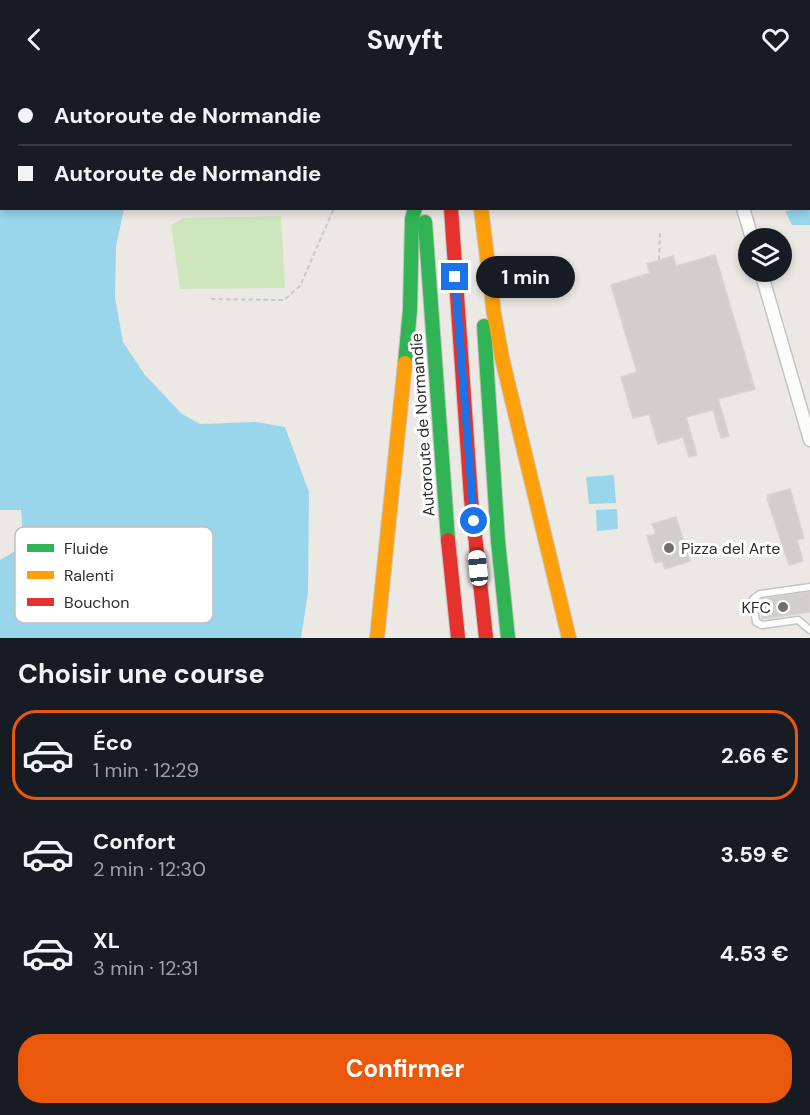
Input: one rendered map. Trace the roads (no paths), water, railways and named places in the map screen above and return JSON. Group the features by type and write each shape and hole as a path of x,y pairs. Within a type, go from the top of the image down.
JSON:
{"highway":[{"path":"377,638 408,333 412,219 414,210"},
{"name":"Autoroute de Normandie","path":"424,210 444,500 458,638"},
{"path":"452,210 471,498 486,638"},
{"path":"476,210 498,541 508,638"},
{"path":"481,210 494,314 502,358 569,638"}],"street":[{"path":"743,210 749,228"},
{"path":"764,282 810,440"}],"lane":[{"path":"810,587 760,594 753,599 756,622 762,625 798,620 810,630"}],"water":[{"path":"0,210 124,210 116,246 115,298 123,342 145,375 182,414 200,424 256,422 285,427 309,492 308,592 301,638 0,638 0,560 15,551 15,623 213,623 213,527 22,527 21,510 0,510"},
{"path":"810,210 810,225 792,225 785,211"},
{"path":"614,475 616,503 589,504 586,477"},
{"path":"617,509 618,529 597,531 596,510"}],"place":[{"name":"Pizza del Arte","path":"669,548"},
{"name":"KFC","path":"783,607"}]}
